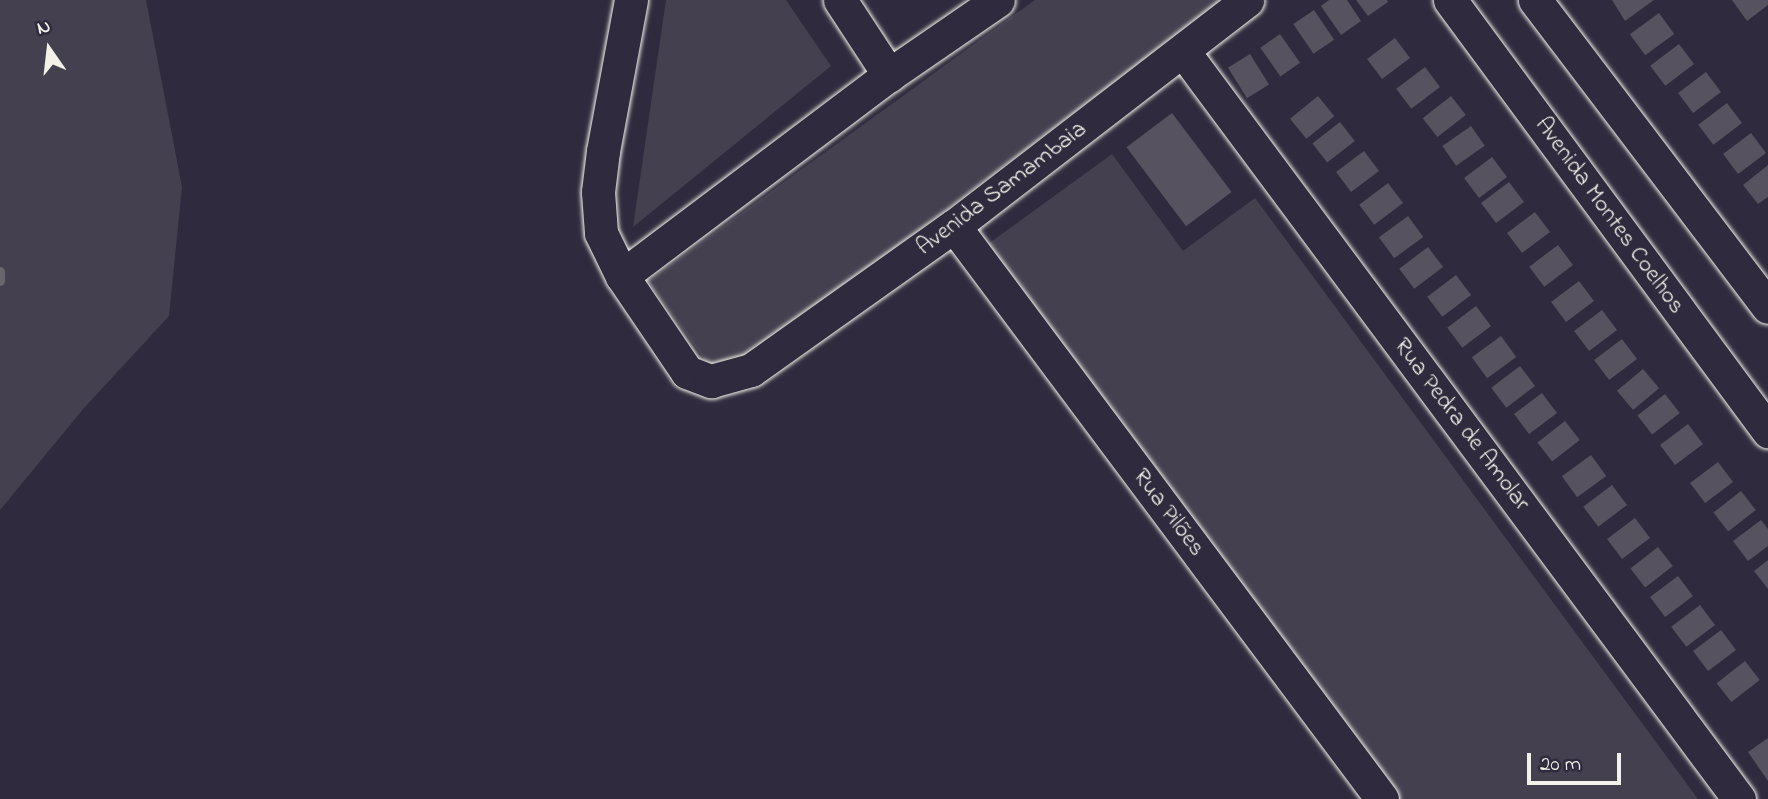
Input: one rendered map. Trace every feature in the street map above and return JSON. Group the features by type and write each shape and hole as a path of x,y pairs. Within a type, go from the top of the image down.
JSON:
{"street":[{"path":"631,0 598,192 601,233 622,276 889,75 998,0"},
{"path":"840,0 889,75"},
{"name":"Avenida Samambaia","path":"622,276 687,372 710,381 751,370 954,226 1247,0"},
{"name":"Avenida Montes Coelhos","path":"1450,0 1768,432"},
{"path":"1535,0 1768,307"},
{"name":"Rua Pedra de Amolar","path":"1183,51 1739,799"},
{"name":"Rua Pilões","path":"954,226 1382,799"}],"shaded area":[{"path":"0,0 146,0 182,187 169,316 84,408 0,510"},
{"path":"666,0 786,0 831,66 633,227"},
{"path":"1035,0 1222,0 773,341 739,361 709,366 648,281"},
{"path":"1112,154 1183,251 1255,198 1698,799 1397,799 988,244"}],"building":[{"path":"1329,0 1347,0 1361,21 1341,35 1321,6"},
{"path":"1356,0 1387,0 1388,2 1368,16"},
{"path":"1612,0 1654,0 1625,21"},
{"path":"1732,0 1768,0 1768,5 1747,21"},
{"path":"1314,10 1334,40 1313,54 1293,24"},
{"path":"1659,13 1674,34 1645,55 1630,34"},
{"path":"1280,34 1300,63 1280,76 1260,48"},
{"path":"1395,38 1410,58 1382,79 1367,59"},
{"path":"1679,44 1694,64 1665,86 1650,66"},
{"path":"1250,54 1269,85 1247,98 1228,68"},
{"path":"1425,67 1440,87 1411,109 1396,89"},
{"path":"1706,72 1721,92 1693,113 1678,93"},
{"path":"1318,96 1334,116 1306,139 1290,119"},
{"path":"1451,96 1466,115 1437,137 1423,118"},
{"path":"1727,103 1742,123 1713,145 1698,125"},
{"path":"1172,113 1232,192 1186,226 1126,147"},
{"path":"1340,122 1355,141 1327,162 1312,144"},
{"path":"1471,126 1485,146 1456,166 1442,146"},
{"path":"1751,133 1766,153 1738,174 1723,154"},
{"path":"1364,151 1379,171 1351,192 1336,172"},
{"path":"1492,157 1507,177 1479,198 1464,178"},
{"path":"1768,165 1768,197 1758,204 1743,185"},
{"path":"1509,182 1524,202 1496,223 1481,203"},
{"path":"1388,183 1403,203 1374,225 1359,205"},
{"path":"1535,212 1550,232 1522,253 1507,233"},
{"path":"1408,216 1423,237 1394,258 1379,237"},
{"path":"1558,245 1573,265 1544,287 1529,267"},
{"path":"1428,247 1443,267 1414,289 1399,269"},
{"path":"1456,275 1471,295 1442,317 1427,297"},
{"path":"1579,281 1594,301 1566,322 1551,302"},
{"path":"1476,306 1491,326 1462,348 1447,328"},
{"path":"1602,310 1617,330 1589,351 1574,331"},
{"path":"1501,336 1516,357 1487,378 1472,357"},
{"path":"1622,339 1637,359 1609,380 1594,360"},
{"path":"1520,366 1535,386 1506,408 1491,388"},
{"path":"1643,369 1659,388 1633,410 1617,391"},
{"path":"1542,393 1557,413 1529,434 1514,414"},
{"path":"1665,394 1680,413 1652,434 1637,416"},
{"path":"1565,421 1580,440 1552,461 1537,443"},
{"path":"1688,424 1703,444 1675,465 1660,445"},
{"path":"1591,455 1606,476 1577,497 1562,476"},
{"path":"1718,462 1733,482 1705,503 1690,483"},
{"path":"1612,485 1627,505 1598,527 1583,507"},
{"path":"1741,491 1756,510 1728,531 1713,513"},
{"path":"1635,518 1650,538 1622,559 1607,539"},
{"path":"1761,520 1768,529 1768,546 1748,561 1733,541"},
{"path":"1658,547 1673,566 1645,587 1630,569"},
{"path":"1768,560 1768,589 1754,571"},
{"path":"1678,576 1693,596 1665,617 1650,597"},
{"path":"1700,605 1715,625 1686,647 1671,627"},
{"path":"1721,630 1736,650 1708,671 1693,651"},
{"path":"1745,661 1760,680 1731,702 1717,683"},
{"path":"1768,738 1768,781 1748,752"}],"waterway":[{"path":"0,272 0,281"}]}
